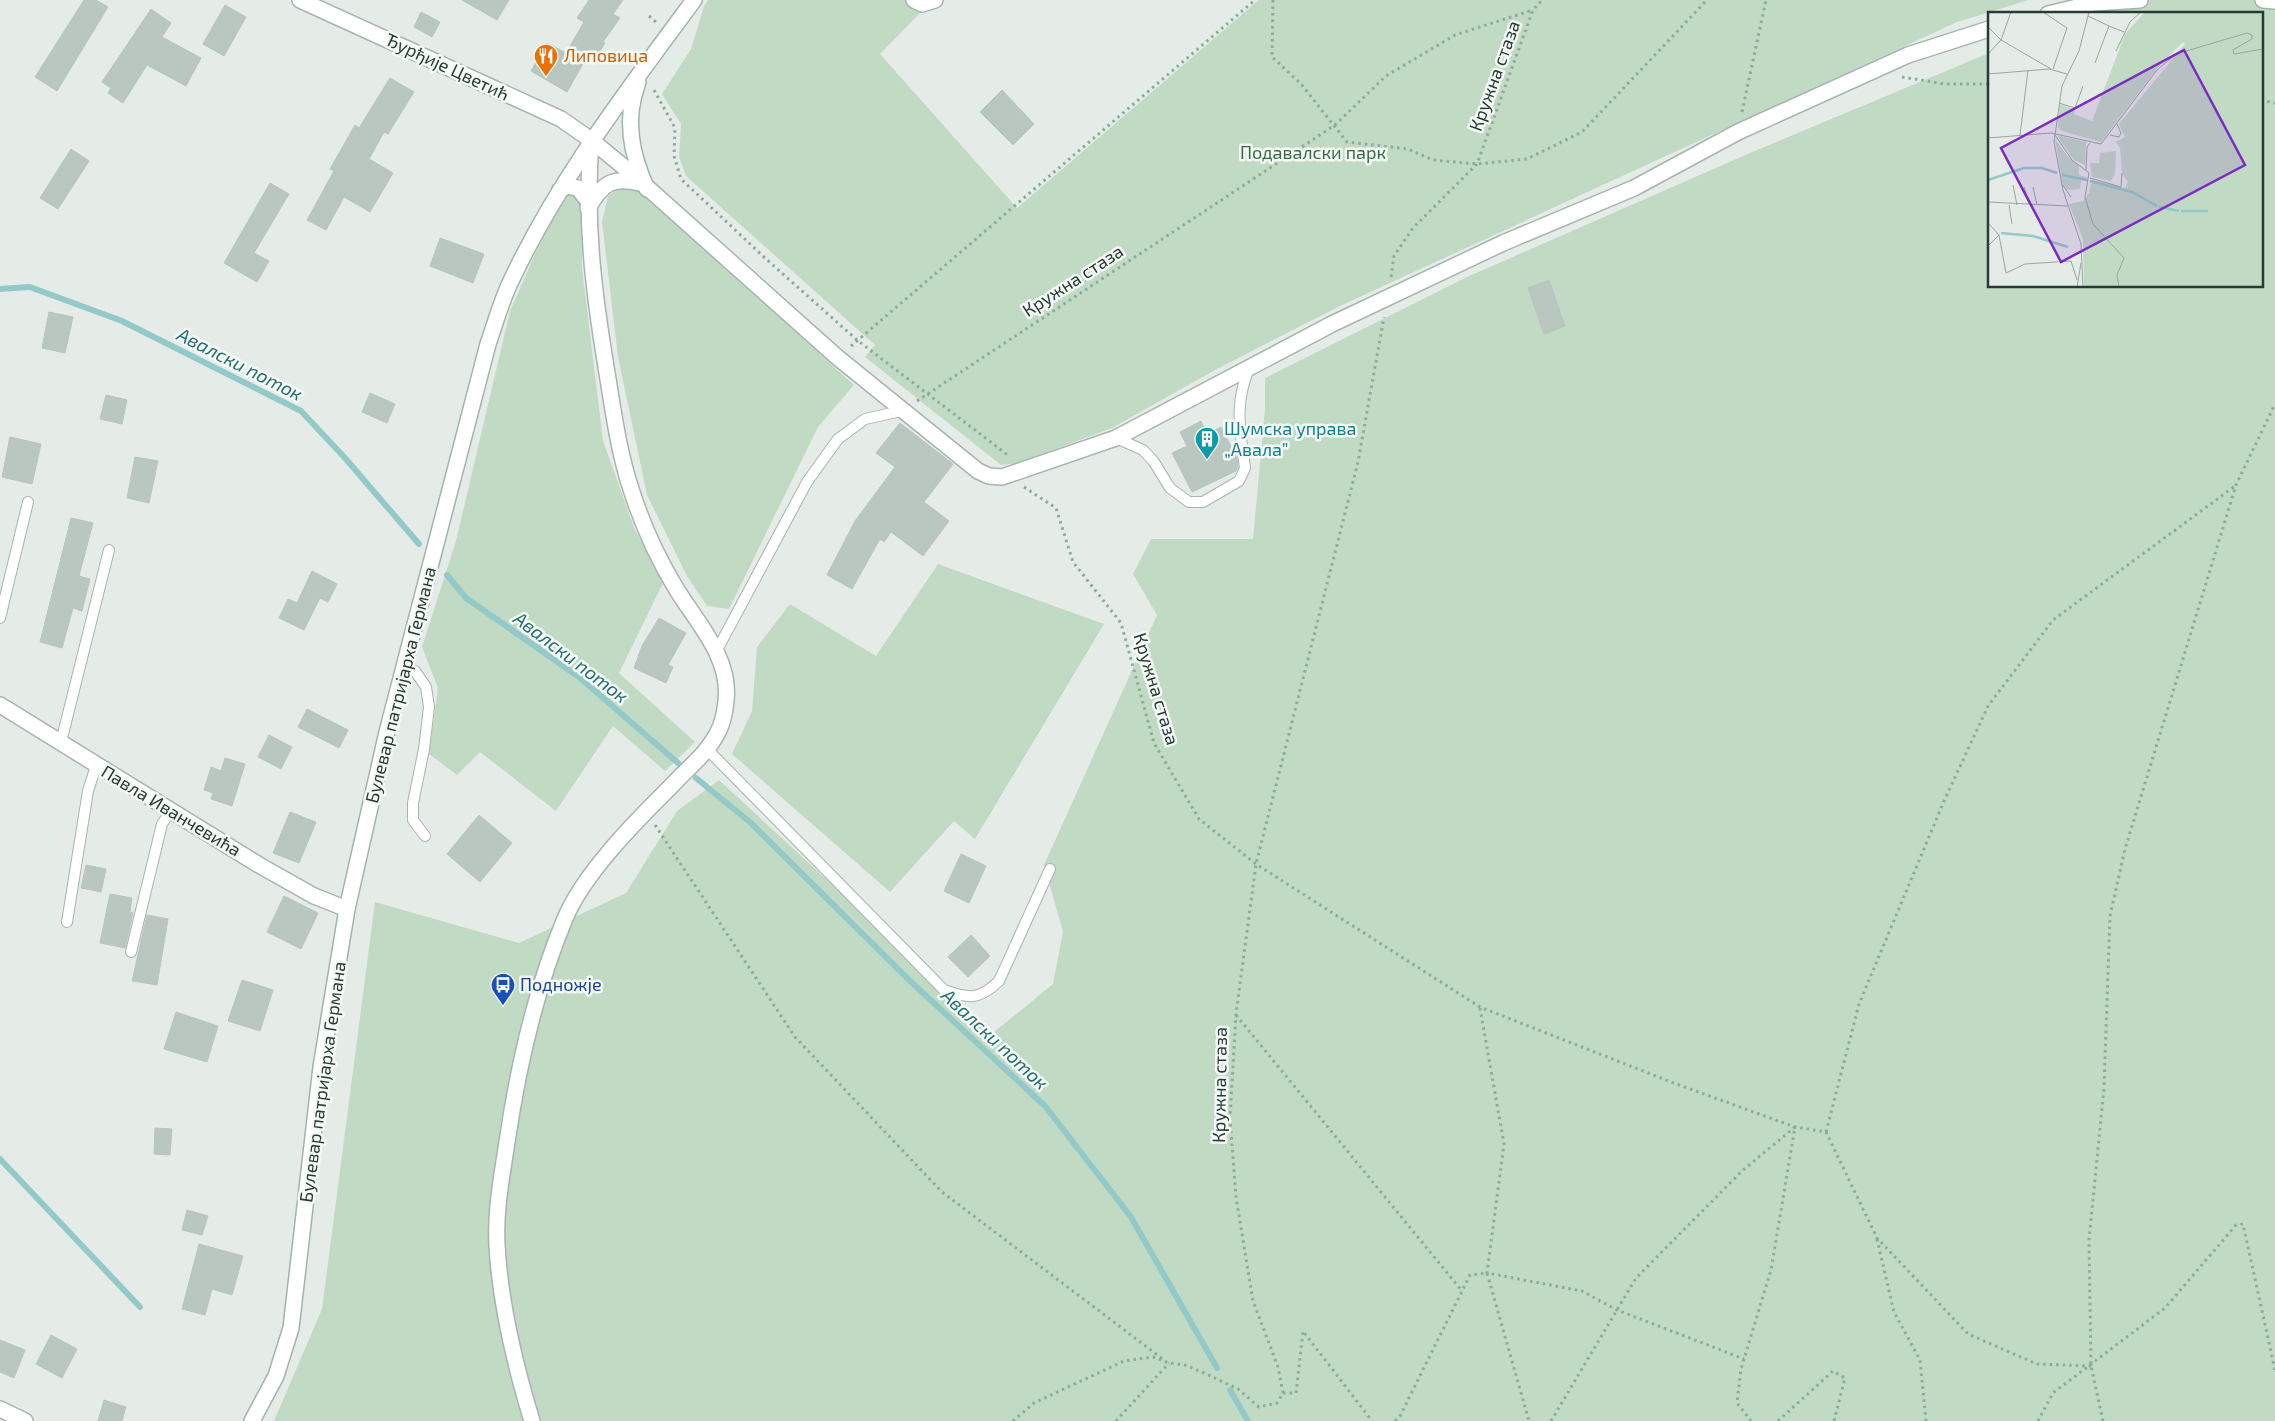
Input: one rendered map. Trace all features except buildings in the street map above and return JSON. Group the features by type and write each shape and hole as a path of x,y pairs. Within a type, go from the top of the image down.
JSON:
{"street":[{"name":"Ђурђије Цветић","path":"300,0 560,119 591,140 645,186 837,357 901,411 978,471 990,476 1008,476"},
{"name":"Булевар патријарха Германа","path":"252,1421 276,1376 290,1328 322,1058 347,909 387,732 488,344 510,284 560,190 591,140 694,0"},
{"path":"914,0 922,4 935,0"},
{"path":"2056,12 2094,3 2140,0"},
{"path":"2263,0 2275,1"},
{"path":"1008,476 1116,438 1332,324 1503,243 1634,188 1738,132 1912,54 1988,29"},
{"path":"643,69 636,88 630,127 631,142 637,168 645,186"},
{"path":"532,1421 516,1367 497,1246 498,1203 521,1062 532,1016 565,918 581,890 610,850 707,750 721,726 726,701 724,671 705,631 676,590 647,532 630,487 616,431 590,265 588,205 591,140"},
{"path":"588,205 609,182 626,179 645,186"},
{"path":"560,190 567,186 578,188 588,205"},
{"name":"Павла Иванчевића","path":"0,705 170,812 314,896 347,909"},
{"path":"0,1409 25,1421"}],"lane":[{"path":"1116,438 1143,450 1177,495 1189,502 1202,502 1239,481 1244,474 1245,468 1238,407 1241,390 1249,368"},
{"path":"716,652 807,482 838,439 865,419 901,411"},
{"path":"0,618 28,502"},
{"path":"61,742 109,550"},
{"path":"404,667 415,671 426,687 429,707 424,749 413,803 413,820 425,836"},
{"path":"707,750 944,990 960,996 972,997 986,994 999,981 1050,869"},
{"path":"66,922 88,791 96,766"},
{"path":"131,952 162,824 170,812"}],"path":[{"path":"837,357 1255,0"},
{"path":"1273,0 1272,57 1301,84 1347,142 1408,149 1432,160 1477,164 1527,159 1582,132 1708,0"},
{"name":"Кружна стаза","path":"1477,164 1534,10 1542,0"},
{"path":"1738,132 1766,0"},
{"name":"Кружна стаза","path":"928,394 1335,125 1386,76 1455,35 1534,10"},
{"path":"649,16 656,22"},
{"path":"1872,72 1945,84 1988,84"},
{"path":"657,81 653,89 675,128 674,156 681,179 765,258 857,340 1009,455 1008,476"},
{"path":"2262,100 2275,103"},
{"path":"1477,164 1408,235 1394,256 1358,462 1256,864 1480,1007 1672,1082 1794,1127 1826,1132"},
{"path":"2103,1421 2091,1366 2089,1240 2104,1088 2110,916 2125,849 2236,485 2275,404"},
{"name":"Кружна стаза","path":"1008,476 1056,508 1073,562 1121,623 1154,743 1199,819 1256,864 1236,1014 1230,1118 1236,1197 1253,1301 1278,1367 1283,1393"},
{"path":"1926,1421 1920,1360 1894,1312 1877,1238 1826,1132 1859,1004 1944,801 1988,706 2054,620 2236,485"},
{"path":"647,812 795,1037 809,1052 942,1192 1169,1363"},
{"path":"1480,1007 1504,1144 1487,1273 1529,1421"},
{"path":"1236,1014 1462,1291"},
{"path":"1551,1421 1636,1278 1742,1171 1794,1127"},
{"path":"1751,1421 1737,1403 1741,1369 1771,1270 1794,1127"},
{"path":"2038,1421 2053,1394 2165,1308 2236,1225 2243,1224 2275,1370"},
{"path":"1877,1238 1968,1334 2037,1364 2091,1366"},
{"path":"1394,1421 1400,1416 1470,1276 1487,1273 1582,1291 1617,1310 1744,1359"},
{"path":"1014,1421 1034,1403 1124,1360 1153,1357 1169,1363 1185,1365 1238,1389 1259,1406 1277,1403 1283,1393 1296,1393 1303,1331 1372,1421"},
{"path":"1116,1421 1169,1363"},
{"path":"1778,1421 1833,1371 1845,1378 1834,1421"}],"green space":[{"name":"Подавалски парк","path":"708,0 914,0 923,10 880,54 1017,208 1259,0 2029,0 1957,22 1340,306 1215,370 1112,428 1018,463 1001,465 865,357 875,345 686,176 679,157 681,124 662,94 691,49 704,6"},
{"path":"2128,0 2275,0 2275,1421 274,1421 322,1309 375,902 519,943 626,893 677,811 719,780 993,1033 1053,984 1063,931 1044,865 1157,615 1133,574 1151,539 1253,539 1265,409 1265,378 1467,277 1750,153 1988,53 1988,288 2262,288 2262,12 2101,12"},
{"path":"619,189 641,191 854,385 818,427 729,609 707,606 687,576 647,495 618,357 602,222 608,196"},
{"path":"569,191 582,201 582,268 603,441 635,530 664,581 619,673 695,742 665,771 613,726 556,811 480,752 457,775 429,754 438,688 422,647 456,541 510,311 562,193"},
{"path":"938,564 1104,624 975,839 954,821 890,892 732,754 752,711 757,647 790,604 876,656"}],"waterway":[{"name":"Авалски поток","path":"0,289 30,287 122,321 301,411 345,458 419,544"},
{"name":"Авалски поток","path":"447,575 466,598 579,677 678,763"},
{"name":"Авалски поток","path":"696,778 751,823 909,980 1045,1106 1131,1217 1217,1368"},
{"path":"0,1159 140,1307"},
{"name":"Авалски поток","path":"1230,1390 1248,1421"}],"place":[{"name":"Липовица","path":"546,77"},
{"name":"Шумска управа „Авала”","path":"1207,460"},
{"name":"Подножје","path":"503,1006"}]}
